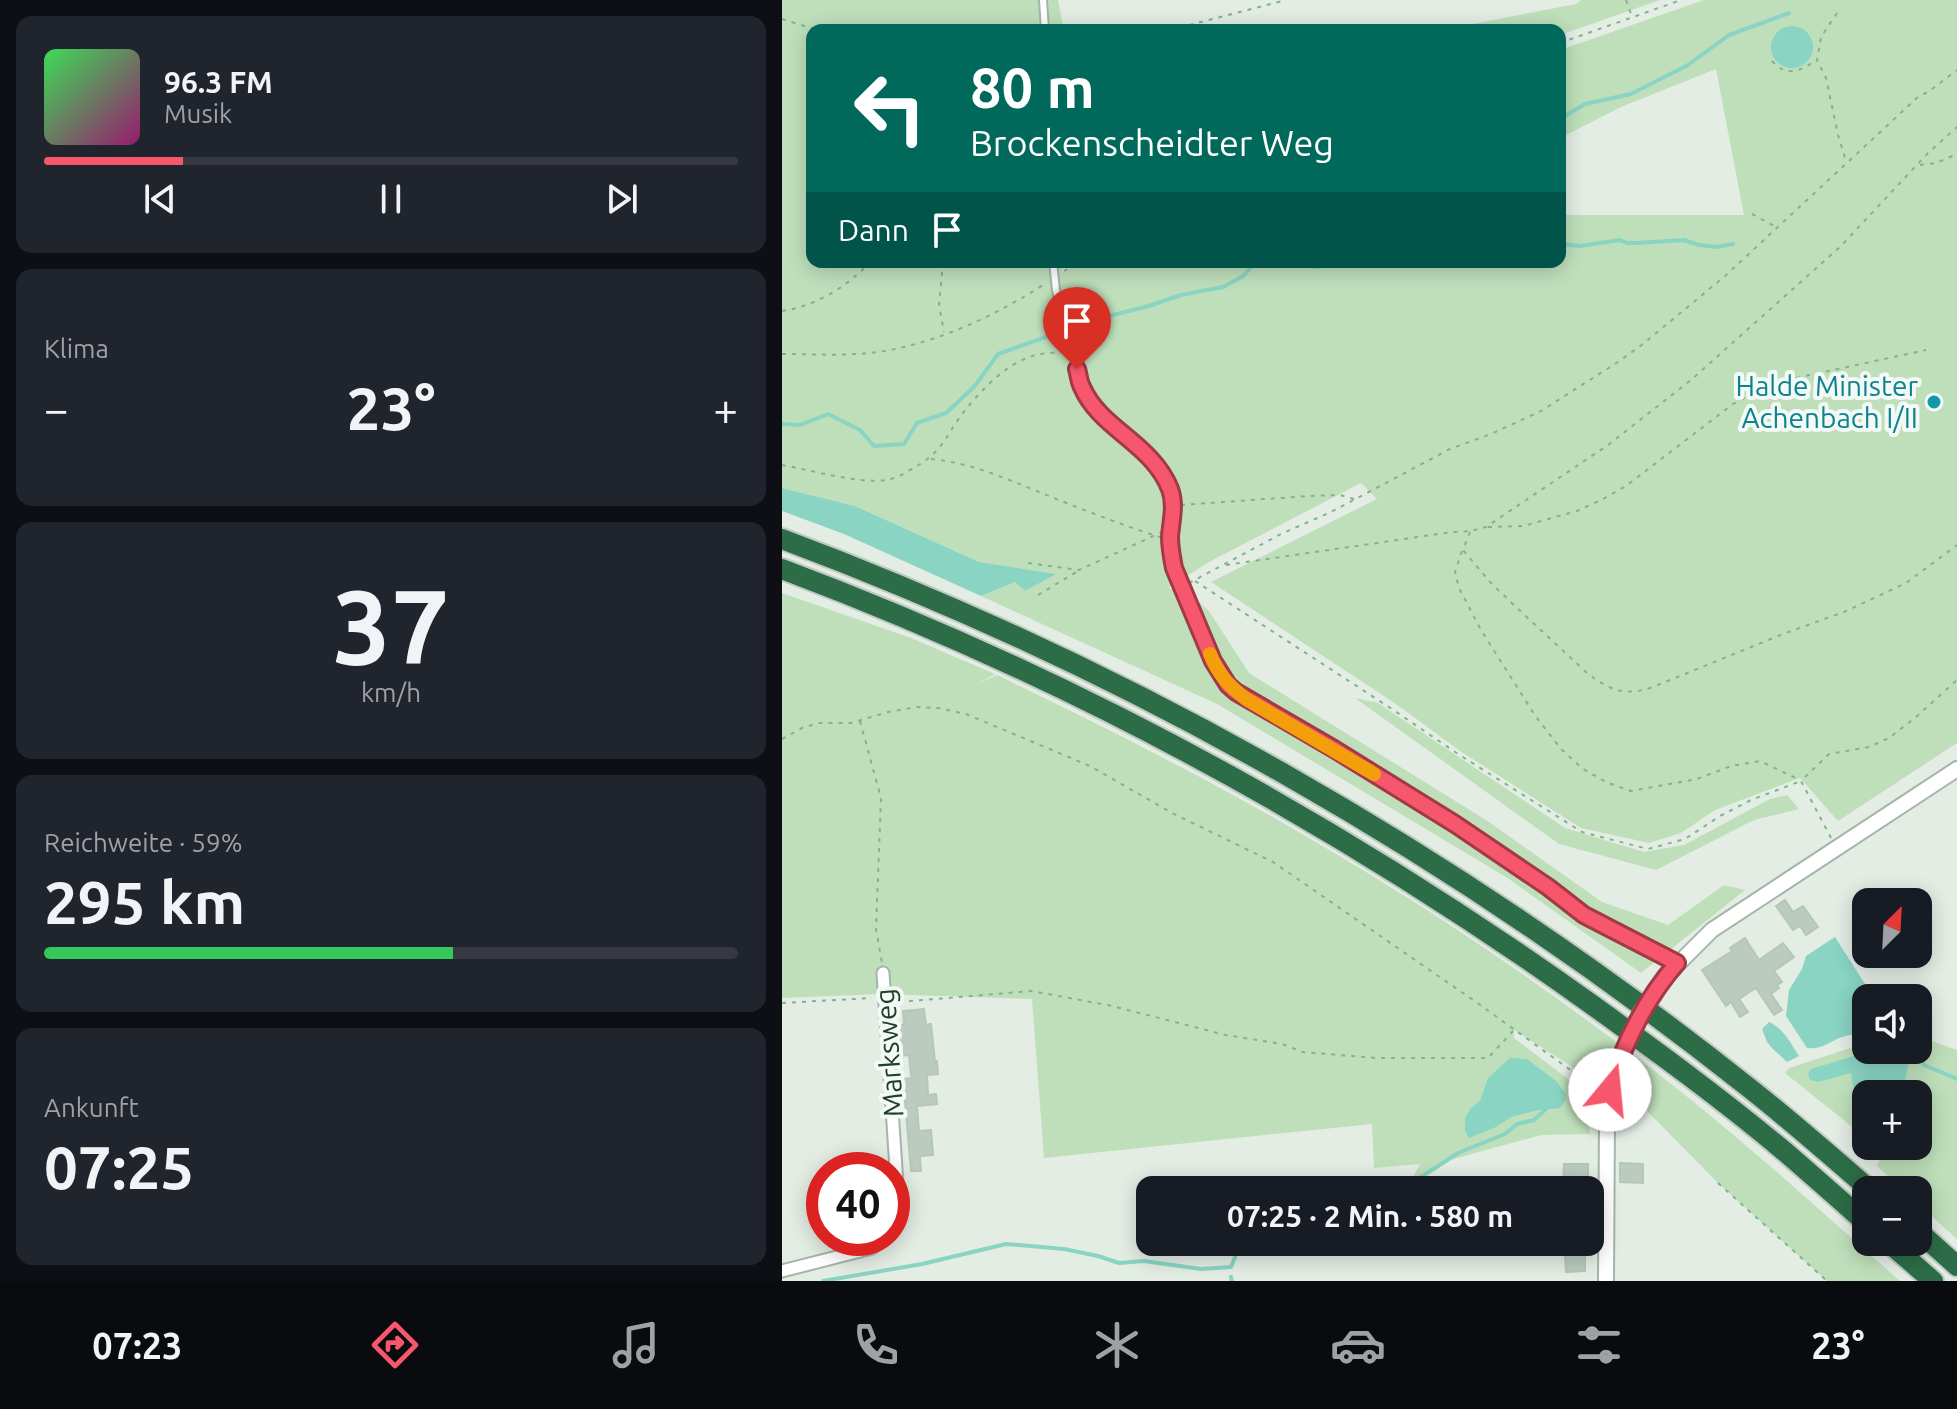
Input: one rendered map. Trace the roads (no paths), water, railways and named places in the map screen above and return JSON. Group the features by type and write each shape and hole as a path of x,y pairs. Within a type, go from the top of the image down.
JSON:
{"highway":[{"path":"782,539 887,580 1021,639 1254,757 1347,811 1486,897 1670,1026 1750,1088 1854,1176"},
{"path":"782,569 918,623 1014,666 1170,743 1328,831 1476,924 1650,1046 1783,1150 1852,1211"},
{"path":"1932,1244 1957,1266"},
{"path":"1904,1256 1933,1281"}],"street":[{"path":"1606,1281 1610,1090 1640,1014 1672,969 1712,930 1957,769"},
{"name":"Marksweg","path":"883,973 895,1152"},
{"path":"782,1271 841,1256"}],"lane":[{"path":"1043,0 1045,24"},
{"path":"1053,268 1062,316 1082,388 1106,418 1148,455 1170,490 1173,505 1172,559 1219,674 1228,685 1455,824 1584,915 1672,969"}],"water":[{"path":"1792,26 1807,32 1813,47 1807,62 1792,68 1777,62 1771,47 1777,32"},
{"path":"782,488 855,506 979,562 1056,574 1025,591 1015,582 981,596 844,534 782,511"},
{"path":"1835,937 1865,984 1852,984 1852,1035 1812,1048 1807,1048 1786,1016 1789,990 1806,956"},
{"path":"1769,1022 1783,1032 1799,1056 1787,1062 1772,1048 1762,1029"},
{"path":"1852,1057 1852,1064 1909,1064 1904,1080 1852,1080 1851,1073 1818,1082 1810,1080 1808,1074 1811,1069"},
{"path":"1510,1058 1527,1059 1556,1081 1566,1094 1565,1101 1560,1108 1511,1117 1469,1138 1465,1131 1465,1118 1480,1101 1488,1078"}],"waterway":[{"path":"1566,115 1585,104 1631,94 1688,65 1729,35 1789,13"},
{"path":"1566,245 1580,246 1620,240 1627,243 1684,240 1716,247 1733,244"},
{"path":"782,424 800,425 828,414 860,430 874,446 904,444 917,423 946,413 974,387 998,354 1097,319 1181,295 1223,287 1250,268"},
{"path":"1924,1064 1957,1079"},
{"path":"1423,1176 1458,1153 1505,1134 1517,1124 1534,1120 1548,1107"},
{"path":"823,1281 922,1264 1006,1244 1064,1249 1119,1263 1144,1261 1201,1269 1231,1267 1235,1256"},
{"path":"1231,1277 1232,1281"}],"place":[{"name":"Halde Minister Achenbach I/II","path":"1934,402"}]}
